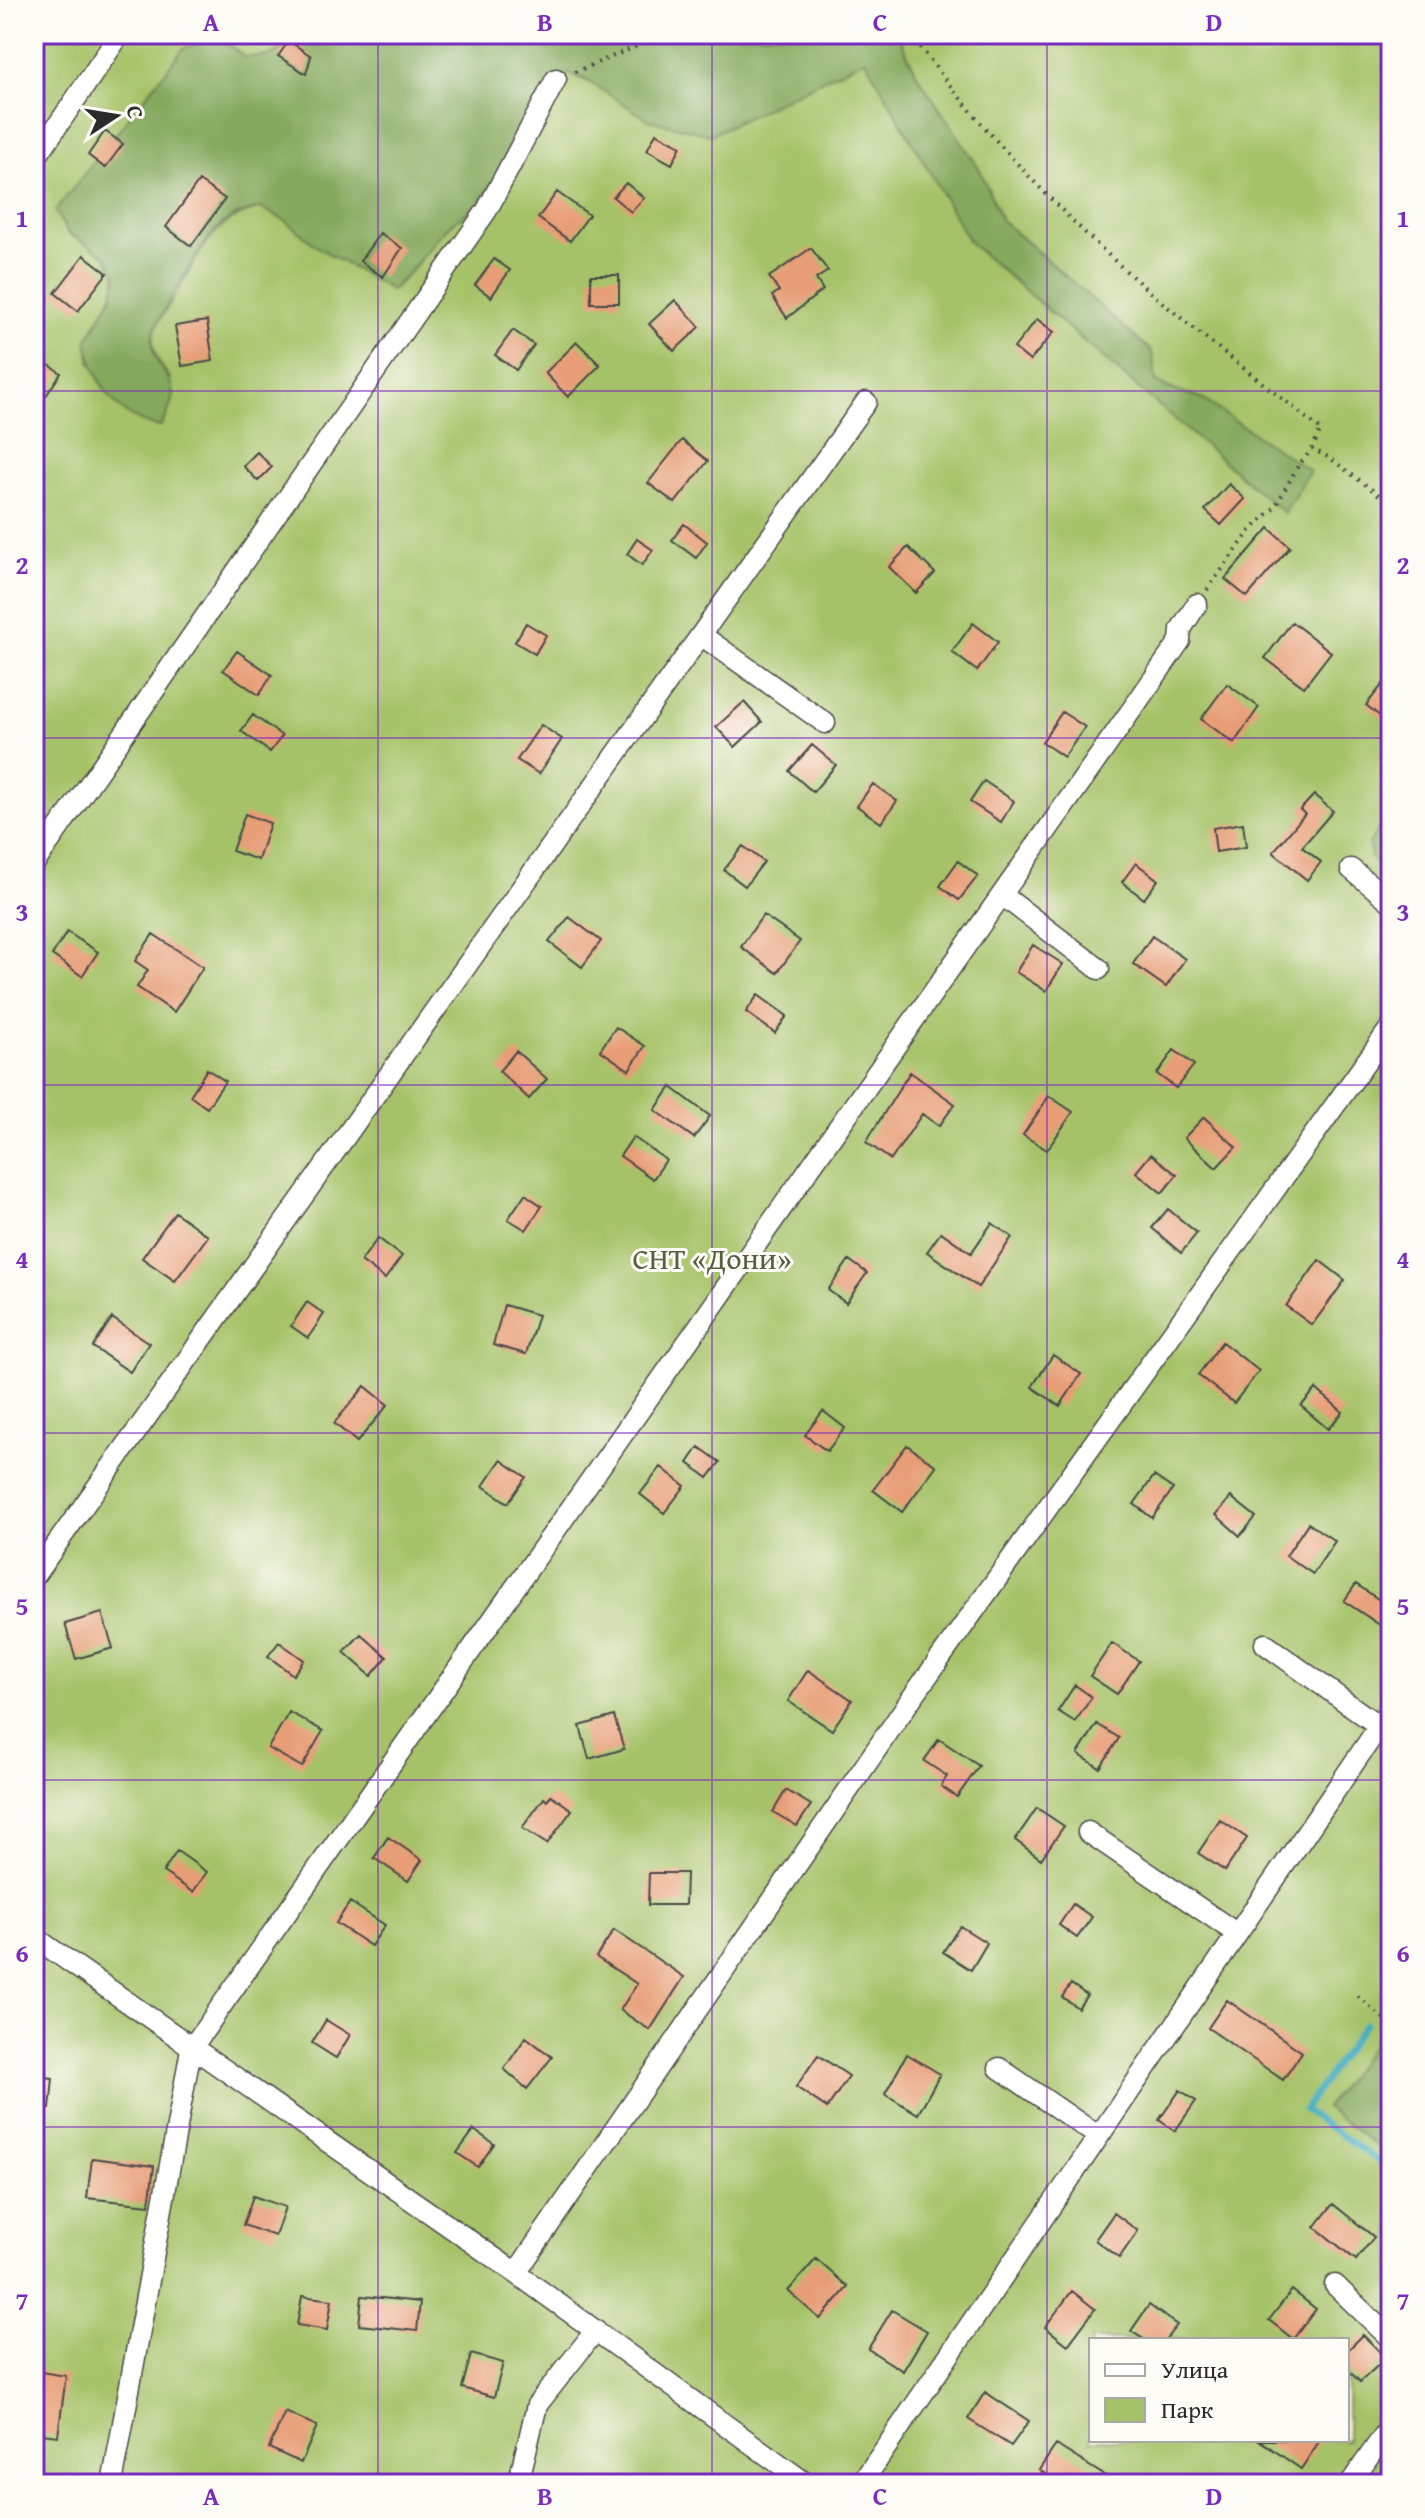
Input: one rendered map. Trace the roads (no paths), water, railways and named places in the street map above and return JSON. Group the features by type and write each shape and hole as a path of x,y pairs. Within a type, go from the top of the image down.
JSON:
{"street":[{"path":"34,160 120,34"},
{"path":"34,864 487,210 556,79"},
{"path":"34,1576 866,402"},
{"path":"112,2484 191,2049 1180,641 1181,629 1197,604"},
{"path":"701,635 825,723"},
{"path":"1351,869 1391,902"},
{"path":"1002,895 1099,969"},
{"path":"516,2273 911,1699 1391,1027"},
{"path":"861,2484 1385,1717 1265,1644"},
{"path":"1088,1832 1236,1933"},
{"path":"34,1937 516,2273 807,2484"},
{"path":"999,2068 1098,2136"},
{"path":"1335,2285 1391,2339"},
{"path":"518,2484 537,2405 596,2330"},
{"path":"1350,2484 1391,2425"}],"waterway":[{"path":"1383,1997 1391,1986"},
{"path":"1365,2023 1304,2110 1391,2170"}],"park label":[{"name":"СНТ «Дони»","path":"712,1258"}]}
